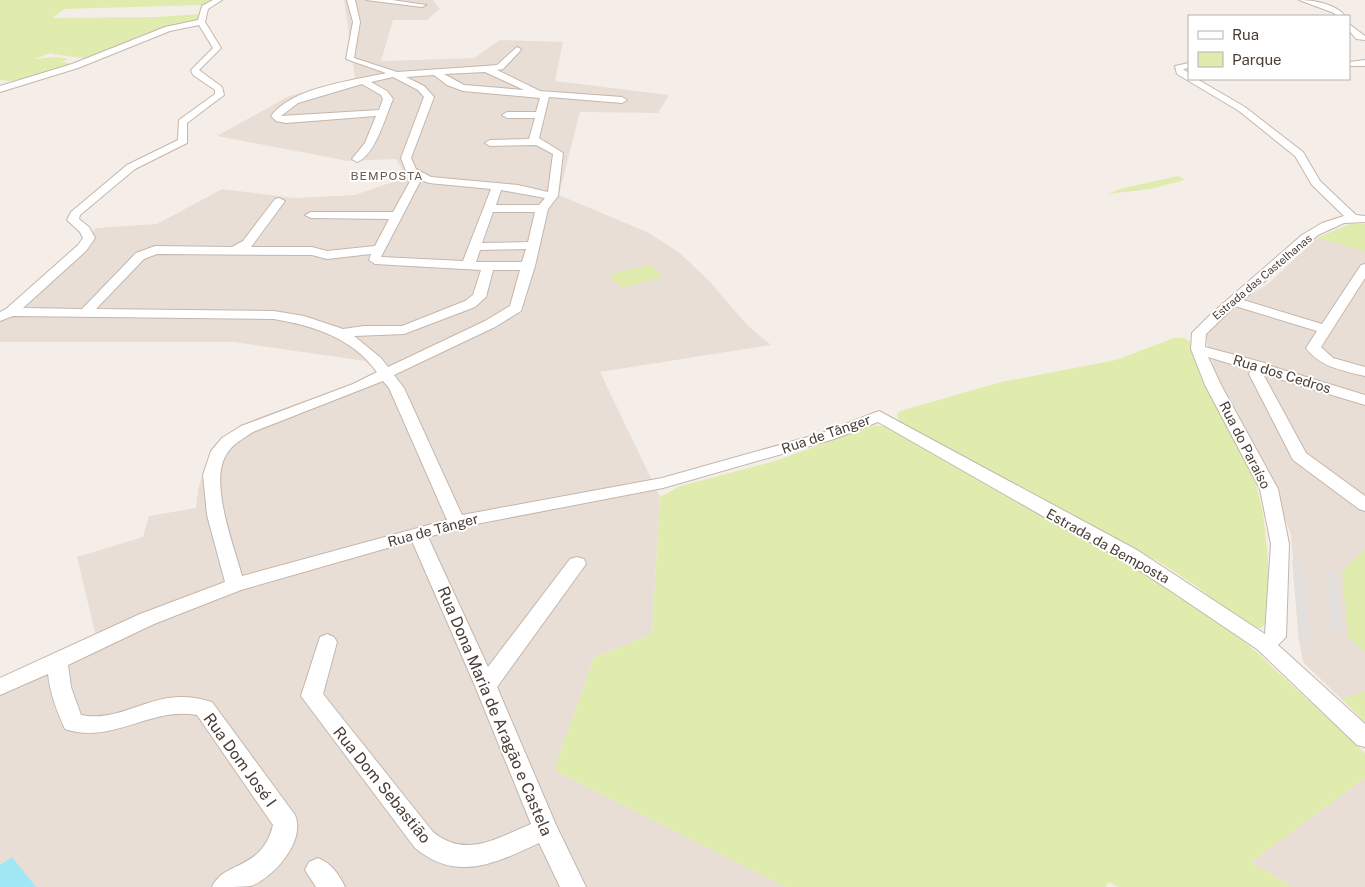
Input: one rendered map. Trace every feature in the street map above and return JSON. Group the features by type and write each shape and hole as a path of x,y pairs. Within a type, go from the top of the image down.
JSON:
{"street":[{"path":"6,315 82,248 90,238 85,230 73,220 75,214 131,166 183,141 182,122 219,95 219,89 196,73 198,66 218,48 201,22 205,8 218,0"},
{"path":"352,0 357,29 350,59 395,75 421,88 429,97 406,158 407,165 418,176 443,182 518,188 552,196"},
{"path":"370,0 422,5"},
{"path":"1303,0 1337,11 1340,15"},
{"path":"0,89 69,68 168,29 201,22"},
{"path":"1350,27 1359,37 1365,38"},
{"path":"383,113 286,120 279,119 276,116 278,111 299,98 364,81 395,75 500,67 517,49"},
{"path":"1350,64 1365,63"},
{"path":"1188,65 1178,68 1180,72 1188,77"},
{"path":"485,69 495,72 545,97 542,115 534,139 536,142"},
{"path":"436,72 455,86 463,88 622,100"},
{"path":"1193,80 1242,109 1299,154 1316,183 1352,217 1365,219"},
{"path":"356,159 370,144 388,96 364,81"},
{"path":"507,116 542,115"},
{"path":"301,132 308,119"},
{"path":"235,585 216,514 211,475 217,455 228,441 247,429 387,374 509,314 516,308 520,301 542,208 552,196 558,172 558,153 536,142 490,143"},
{"path":"418,176 374,257 380,261 439,262 488,267 529,266"},
{"path":"468,266 497,186"},
{"path":"235,250 247,244 279,201"},
{"path":"489,209 542,208"},
{"path":"311,215 397,216"},
{"name":"Estrada das Castelhanas","path":"1198,340 1233,301 1305,239 1320,229 1352,217"},
{"path":"475,247 534,245"},
{"path":"85,313 140,256 147,252 165,249 235,250 312,252 327,255 378,249"},
{"path":"342,333 364,330 404,330 470,304 479,297 488,267"},
{"path":"1365,268 1313,348 1317,354 1328,361 1365,372"},
{"path":"1233,301 1325,329"},
{"path":"6,315 85,313 274,315 299,319 342,333 376,361 396,388 457,523"},
{"name":"Rua dos Cedros","path":"1198,340 1260,366 1364,403"},
{"name":"Rua do Paraíso","path":"1198,340 1213,385 1269,489 1280,544 1276,637 1264,644"},
{"path":"1260,366 1256,374 1299,456 1365,505"},
{"name":"Estrada da Bemposta","path":"879,416 1054,515 1130,555 1264,644 1365,738"},
{"name":"Rua de Tânger","path":"0,687 147,619 235,585 457,523 663,483 828,436 879,416"},
{"name":"Rua Dona Maria de Aragão e Castela","path":"418,534 486,686 545,829 573,887"},
{"path":"486,686 549,599 577,564"},
{"name":"Rua Dom Sebastião","path":"327,642 312,696 424,840 439,852 458,857 477,856 545,829"},
{"name":"Rua Dom José I","path":"57,661 60,688 73,723 85,727 100,725 175,704 204,708 286,823 283,842 276,853 258,869 225,887"}],"shaded area":[{"path":"344,0 433,0 440,9 427,20 393,20 381,61 474,58 500,40 563,42 555,81 669,95 658,113 580,112 559,195 649,233 680,253 709,281 748,326 771,345 600,372 660,497 652,634 594,658 554,770 786,887 0,887 0,694 101,646 95,633 77,557 143,537 149,516 196,508 198,489 210,454 230,432 257,418 379,374 365,361 234,342 0,342 0,319 96,228 157,224 222,189 295,198 355,195 407,177 396,159 348,161 217,136 289,96 355,78"},
{"path":"1350,224 1365,224 1365,722 1303,662 1299,641 1291,534 1265,469 1218,385 1205,334 1219,317 1270,282 1317,238"},
{"path":"1292,560 1303,563 1311,644 1299,641"},
{"path":"1326,570 1336,573 1342,634 1331,631"},
{"path":"1365,778 1365,887 1292,887 1251,862"}],"green space":[{"path":"0,0 215,0 204,5 65,9 52,18 156,17 200,14 198,20 90,59 51,54 53,52 35,59 57,57 68,59 62,62 75,64 19,82 0,80"},
{"path":"1178,176 1185,180 1150,189 1108,194 1119,189"},
{"path":"1350,224 1365,224 1365,251 1317,238"},
{"path":"649,265 663,277 622,288 609,275"},
{"path":"1174,338 1184,338 1194,344 1205,383 1255,480 1263,512 1268,559 1268,621 1261,628 1254,628 1237,619 1199,588 1161,563 929,439 899,421 897,414 900,411 1001,382 1116,360"},
{"path":"871,426 884,426 900,433 1169,585 1251,647 1365,753 1365,778 1251,862 1292,887 1118,887 1108,882 1106,887 786,887 554,770 594,658 652,634 660,497 680,486 775,461"},
{"path":"1365,549 1365,652 1348,637 1342,572"},
{"path":"1365,691 1365,722 1342,699"}],"water":[{"path":"12,857 36,887 0,887 0,865"}],"district":[{"name":"BEMPOSTA","path":"387,176"}]}
